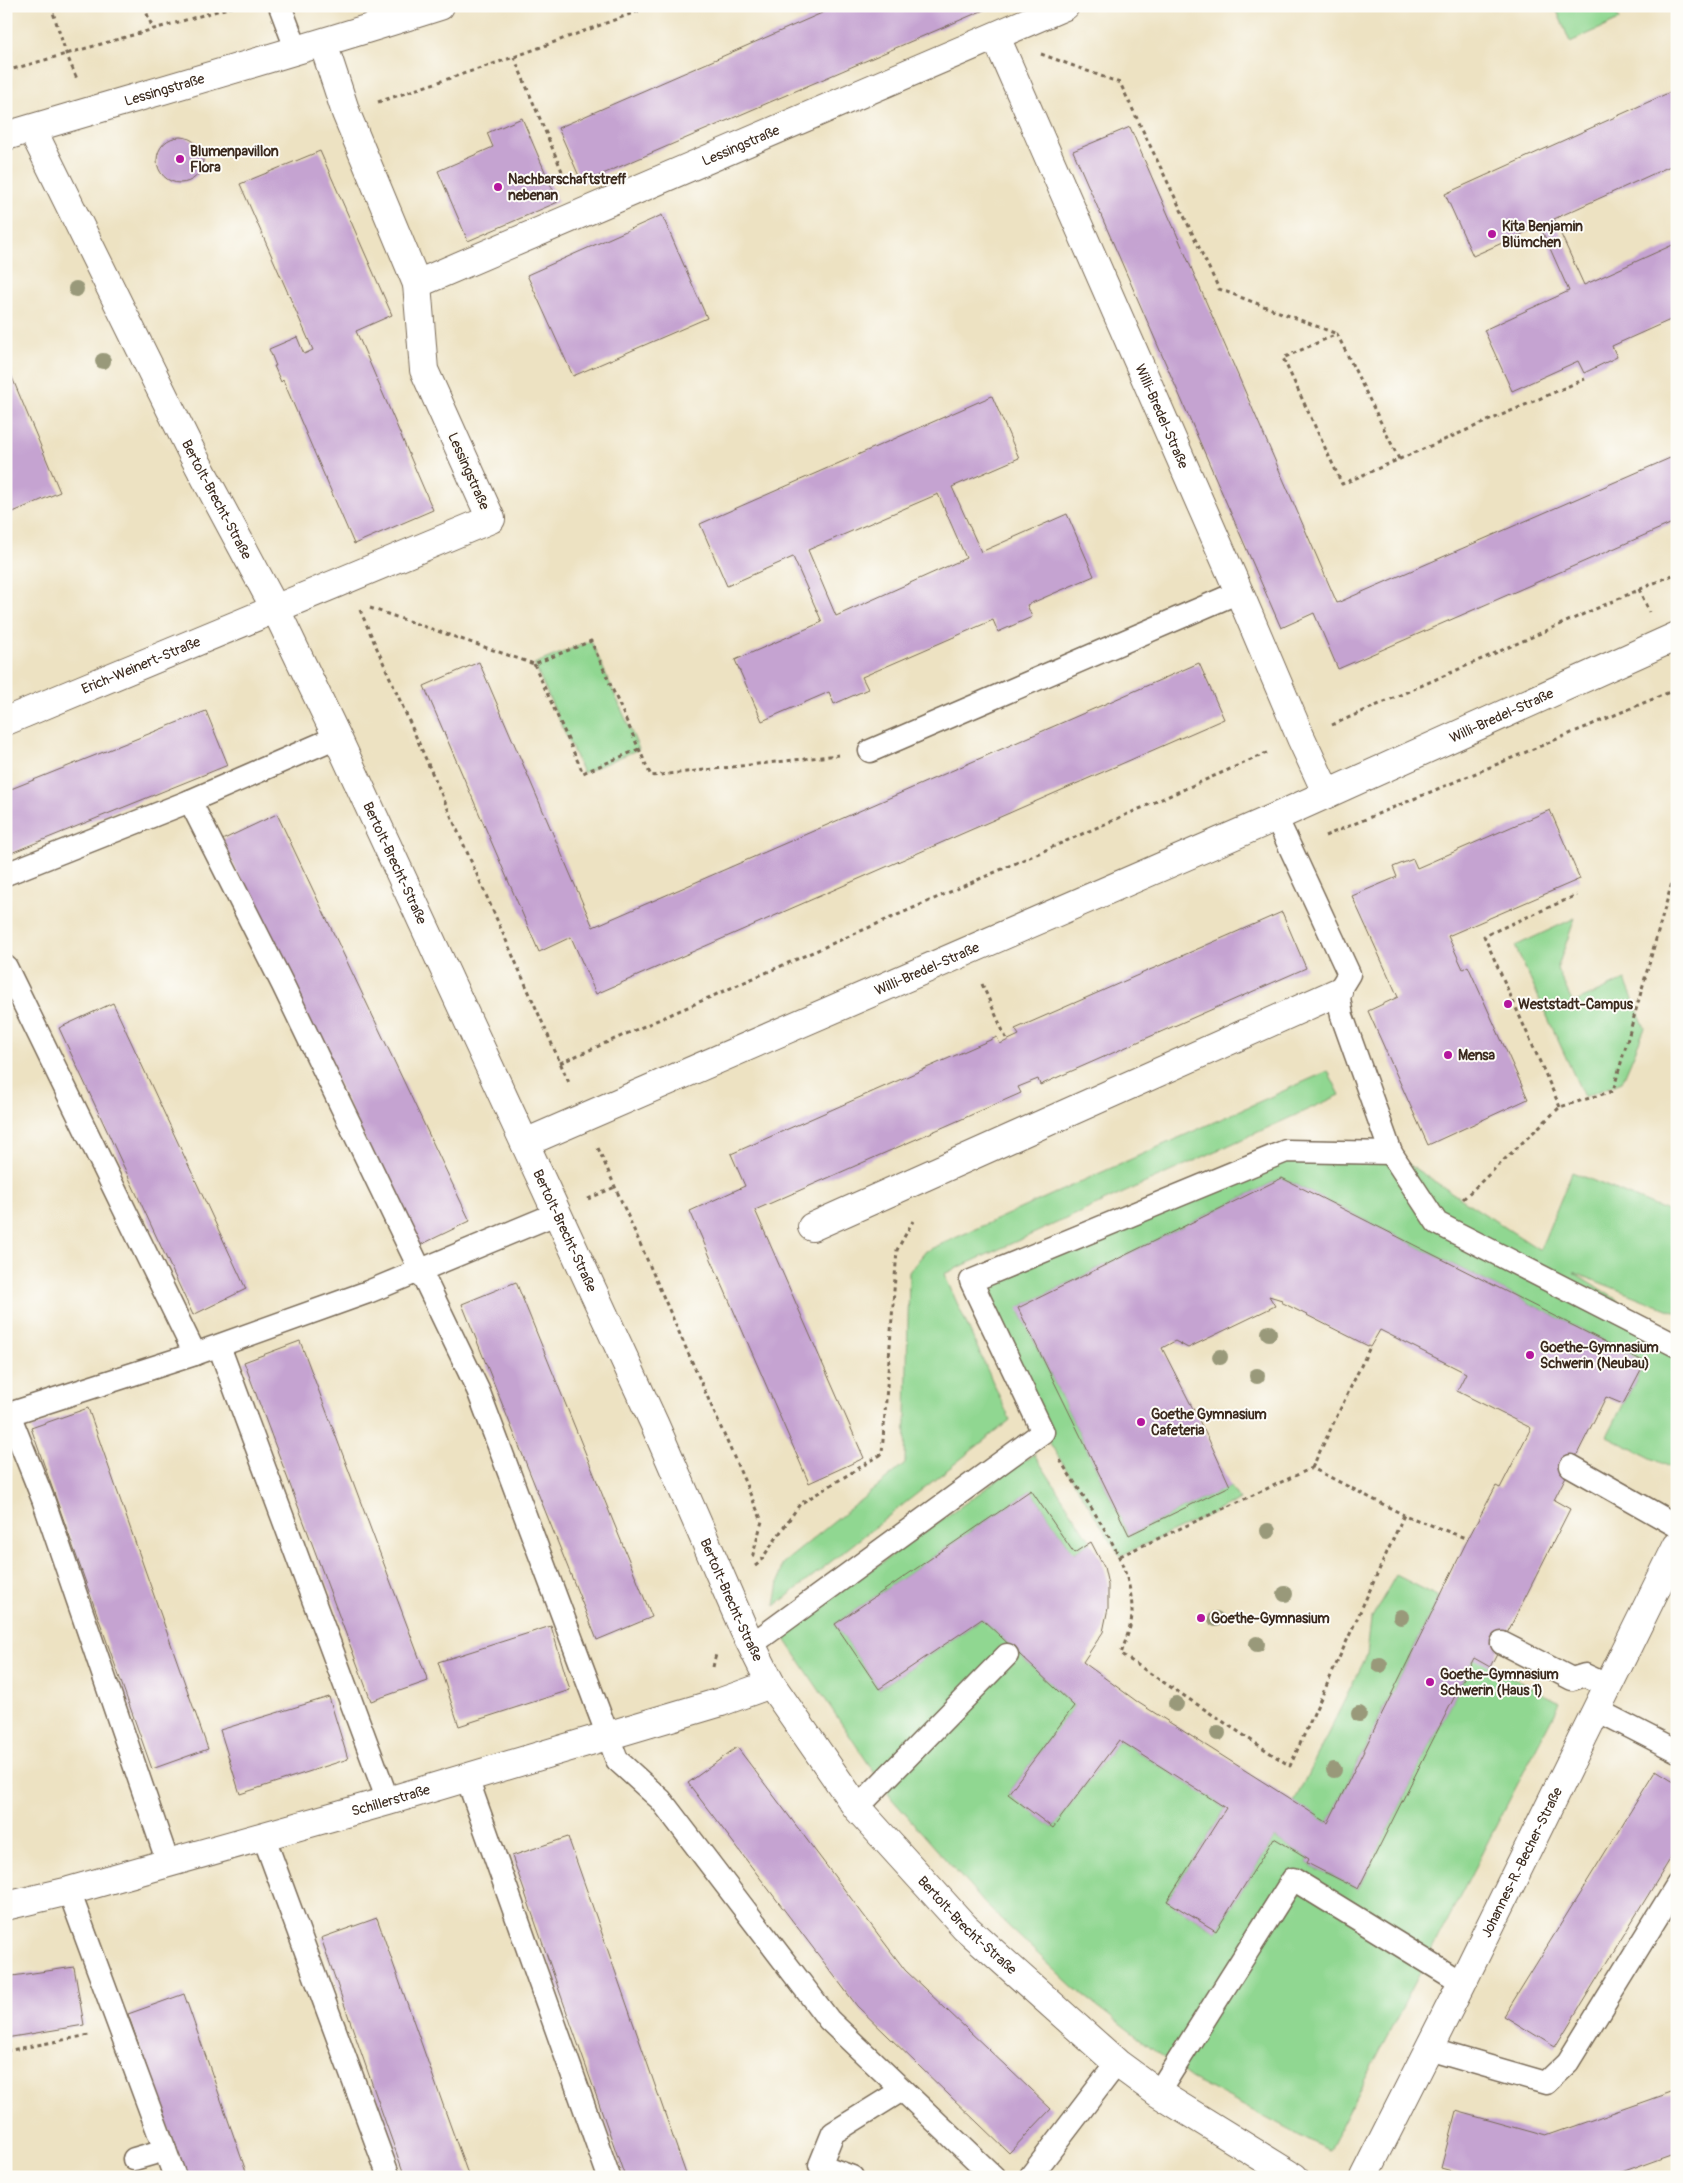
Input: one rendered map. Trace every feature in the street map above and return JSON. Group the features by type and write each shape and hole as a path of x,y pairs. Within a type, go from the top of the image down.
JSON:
{"street":[{"name":"Lessingstraße","path":"6,136 324,43 440,6"},
{"name":"Lessingstraße","path":"417,284 1065,6"},
{"name":"Willi-Bredel-Straße","path":"996,37 1239,592 1300,738 1327,794"},
{"name":"Lessingstraße","path":"276,610 491,520 424,370 417,284 346,113 324,43"},
{"name":"Bertolt-Brecht-Straße","path":"32,128 193,455 276,610 337,737 558,1213 751,1645 771,1684 858,1808 965,1927 1117,2063 1158,2094 1294,2177"},
{"name":"Erich-Weinert-Straße","path":"6,721 276,610"},
{"name":"Willi-Bredel-Straße","path":"525,1143 1276,817 1677,636"},
{"path":"812,1227 1338,992"},
{"name":"Johannes-R.-Becher-Straße","path":"1364,2177 1462,1983 1677,1546"},
{"name":"Schillerstraße","path":"6,1906 69,1891 388,1801 721,1702 771,1684"}],"lane":[{"path":"280,6 297,51"},
{"path":"870,751 1239,592"},
{"path":"6,874 190,801 337,737"},
{"path":"190,801 283,985 478,1390 617,1760 661,1800 829,2020 994,2177"},
{"path":"1276,817 1293,850 1349,974 1338,992 1342,1016 1391,1153 1437,1223 1677,1346"},
{"path":"6,967 194,1354"},
{"path":"751,1645 1043,1432 971,1281 1286,1151 1391,1153"},
{"path":"168,1863 43,1499 8,1415 219,1346 368,1292 558,1213"},
{"path":"219,1346 388,1801"},
{"path":"1571,1466 1677,1526"},
{"path":"1502,1643 1572,1678 1585,1675 1609,1686"},
{"path":"858,1808 1007,1655"},
{"path":"1597,1710 1677,1751"},
{"path":"467,1778 609,2177"},
{"path":"263,1835 389,2177"},
{"path":"1158,2094 1292,1879 1462,1983"},
{"path":"1428,2049 1546,2083 1568,2062 1677,1885"},
{"path":"69,1891 175,2177"},
{"path":"1030,2177 1117,2063"},
{"path":"852,2177 820,2164 833,2133 902,2090"},
{"path":"134,2159 165,2150"}],"path":[{"path":"51,6 66,53 91,110"},
{"path":"144,6 153,29"},
{"path":"6,71 235,6"},
{"path":"346,113 514,57 652,6"},
{"path":"996,37 1120,83 1219,289 1338,334 1399,459"},
{"path":"514,57 581,214"},
{"path":"1338,334 1283,358 1342,484 1585,379"},
{"path":"560,1063 1677,573"},
{"path":"340,583 358,604 534,664 591,641 651,776 870,751"},
{"path":"534,664 583,773 639,749"},
{"path":"1293,850 1677,689"},
{"path":"1437,1223 1560,1107 1613,1091 1677,865"},
{"path":"1560,1107 1484,936 1576,895"},
{"path":"967,951 1006,1038"},
{"path":"723,1580 749,1570 759,1563 800,1504 882,1454 897,1250 914,1218"},
{"path":"1120,1556 1312,1468 1370,1347"},
{"path":"1043,1432 1120,1556 1130,1581 1132,1615 1121,1654 1290,1766 1404,1515"},
{"path":"1312,1468 1404,1515 1468,1539"},
{"path":"6,2051 119,2029"}],"green space":[{"path":"1555,6 1613,6 1619,20 1570,42"},
{"path":"591,641 639,749 583,773 534,664"},
{"path":"1575,918 1557,969 1573,1003 1625,980 1645,1028 1622,1082 1584,1097 1515,946"},
{"path":"1328,1071 1340,1095 944,1274 1010,1420 775,1606 782,1564 905,1464 909,1272 926,1251"},
{"path":"1286,1151 1391,1153 1540,1250 1572,1172 1677,1215 1677,1313 1573,1272 1677,1338 1675,1470 1607,1436 1645,1362 1282,1178 1018,1308 1129,1535 1230,1486 1240,1500 1120,1556 1043,1432 971,1281"},
{"path":"1034,1454 1091,1542 1074,1553 1031,1490 835,1624 879,1689 982,1619 1074,1706 1008,1794 1053,1828 1119,1740 1226,1808 1167,1901 1216,1931 1274,1838 1309,1859 1307,1863 1358,1889 1474,1658 1560,1702 1328,2151 1191,2078 1074,1988 986,1905 892,1799 783,1636 807,1616"},
{"path":"1396,1575 1439,1597 1328,1823 1294,1802 1367,1655 1371,1619"}],"building":[{"path":"838,6 993,6 582,183 558,128"},
{"name":"Kita Benjamin Blümchen","path":"1677,89 1677,163 1554,219 1584,285 1677,243 1677,317 1612,346 1617,357 1584,373 1578,361 1512,391 1484,330 1569,291 1540,226 1473,256 1445,194"},
{"name":"Nachbarschaftstreff nebenan","path":"522,118 558,202 468,241 438,171 493,147 487,133"},
{"path":"1130,127 1337,603 1677,455 1677,521 1338,669 1314,613 1281,628 1073,151"},
{"name":"Blumenpavillon Flora","path":"175,137 185,137 199,147 203,160 199,173 193,179 185,183 175,183 161,173 157,165 157,155 167,141"},
{"path":"320,151 392,315 356,331 433,510 354,544 283,380 281,382 274,366 276,366 269,349 297,337 304,354 313,350 240,184"},
{"path":"662,215 707,318 573,376 527,275"},
{"path":"6,363 60,492 6,515"},
{"path":"992,396 1019,458 952,487 981,552 1067,514 1094,576 1027,605 1032,617 998,632 993,620 862,677 868,689 834,704 829,692 762,721 735,660 822,622 793,557 727,586 700,524","holes":["938,494 966,558 836,616 808,550"]},
{"path":"479,662 593,927 1199,663 1224,719 596,994 571,937 539,952 424,686"},
{"path":"206,711 228,765 6,855 6,791"},
{"path":"1550,810 1580,879 1448,936 1463,969 1468,966 1528,1099 1428,1145 1368,1011 1398,997 1352,896 1397,877 1393,867 1413,859 1417,868"},
{"path":"277,814 470,1221 416,1247 222,840"},
{"path":"1282,912 1306,968 1040,1085 1038,1079 1018,1087 1021,1093 755,1210 864,1458 809,1483 690,1211 745,1186 731,1154 997,1037 1000,1044 1019,1035 1015,1029"},
{"path":"113,1003 246,1289 193,1315 59,1028"},
{"path":"1282,1178 1645,1362 1623,1404 1606,1397 1554,1500 1570,1509 1490,1667 1474,1658 1358,1889 1307,1863 1309,1859 1274,1838 1216,1931 1167,1901 1226,1808 1119,1740 1053,1828 1008,1794 1074,1706 982,1619 879,1689 835,1624 1031,1490 1074,1553 1091,1542 1104,1567 1108,1585 1108,1608 1103,1632 1083,1662 1139,1703 1328,1823 1468,1539 1496,1486 1500,1488 1531,1428 1457,1391 1466,1373 1380,1330 1370,1347 1281,1302 1282,1300 1269,1296 1275,1306 1188,1348 1175,1341 1162,1348 1230,1486 1129,1535 1018,1308"},
{"path":"516,1282 652,1617 597,1640 462,1304"},
{"path":"300,1341 428,1681 371,1701 244,1362"},
{"path":"88,1408 208,1749 152,1769 31,1428"},
{"path":"551,1626 570,1690 459,1726 438,1662"},
{"path":"329,1697 348,1759 240,1794 220,1730"},
{"path":"737,1747 905,1970 1051,2109 1009,2153 857,2006 688,1783"},
{"path":"1656,1770 1677,1783 1677,1848 1555,2047 1504,2016"},
{"path":"568,1837 687,2177 625,2177 512,1856"},
{"path":"377,1918 469,2177 405,2177 390,2135 321,1938"},
{"path":"74,1967 84,2025 6,2038 6,1977"},
{"path":"184,1994 248,2177 185,2177 128,2014"},
{"path":"1677,2090 1677,2152 1608,2177 1473,2177 1441,2168 1456,2111 1546,2136"}],"place":[{"name":"Blumenpavillon Flora","path":"180,159"},
{"name":"Nachbarschaftstreff nebenan","path":"498,187"},
{"name":"Kita Benjamin Blümchen","path":"1492,234"},
{"name":"Weststadt-Campus","path":"1508,1004"},
{"name":"Mensa","path":"1448,1055"},
{"name":"Goethe-Gymnasium Schwerin (Neubau)","path":"1530,1355"},
{"name":"Goethe Gymnasium Cafeteria","path":"1141,1422"},
{"name":"Goethe-Gymnasium","path":"1201,1618"},
{"name":"Goethe-Gymnasium Schwerin (Haus 1)","path":"1430,1682"}]}
